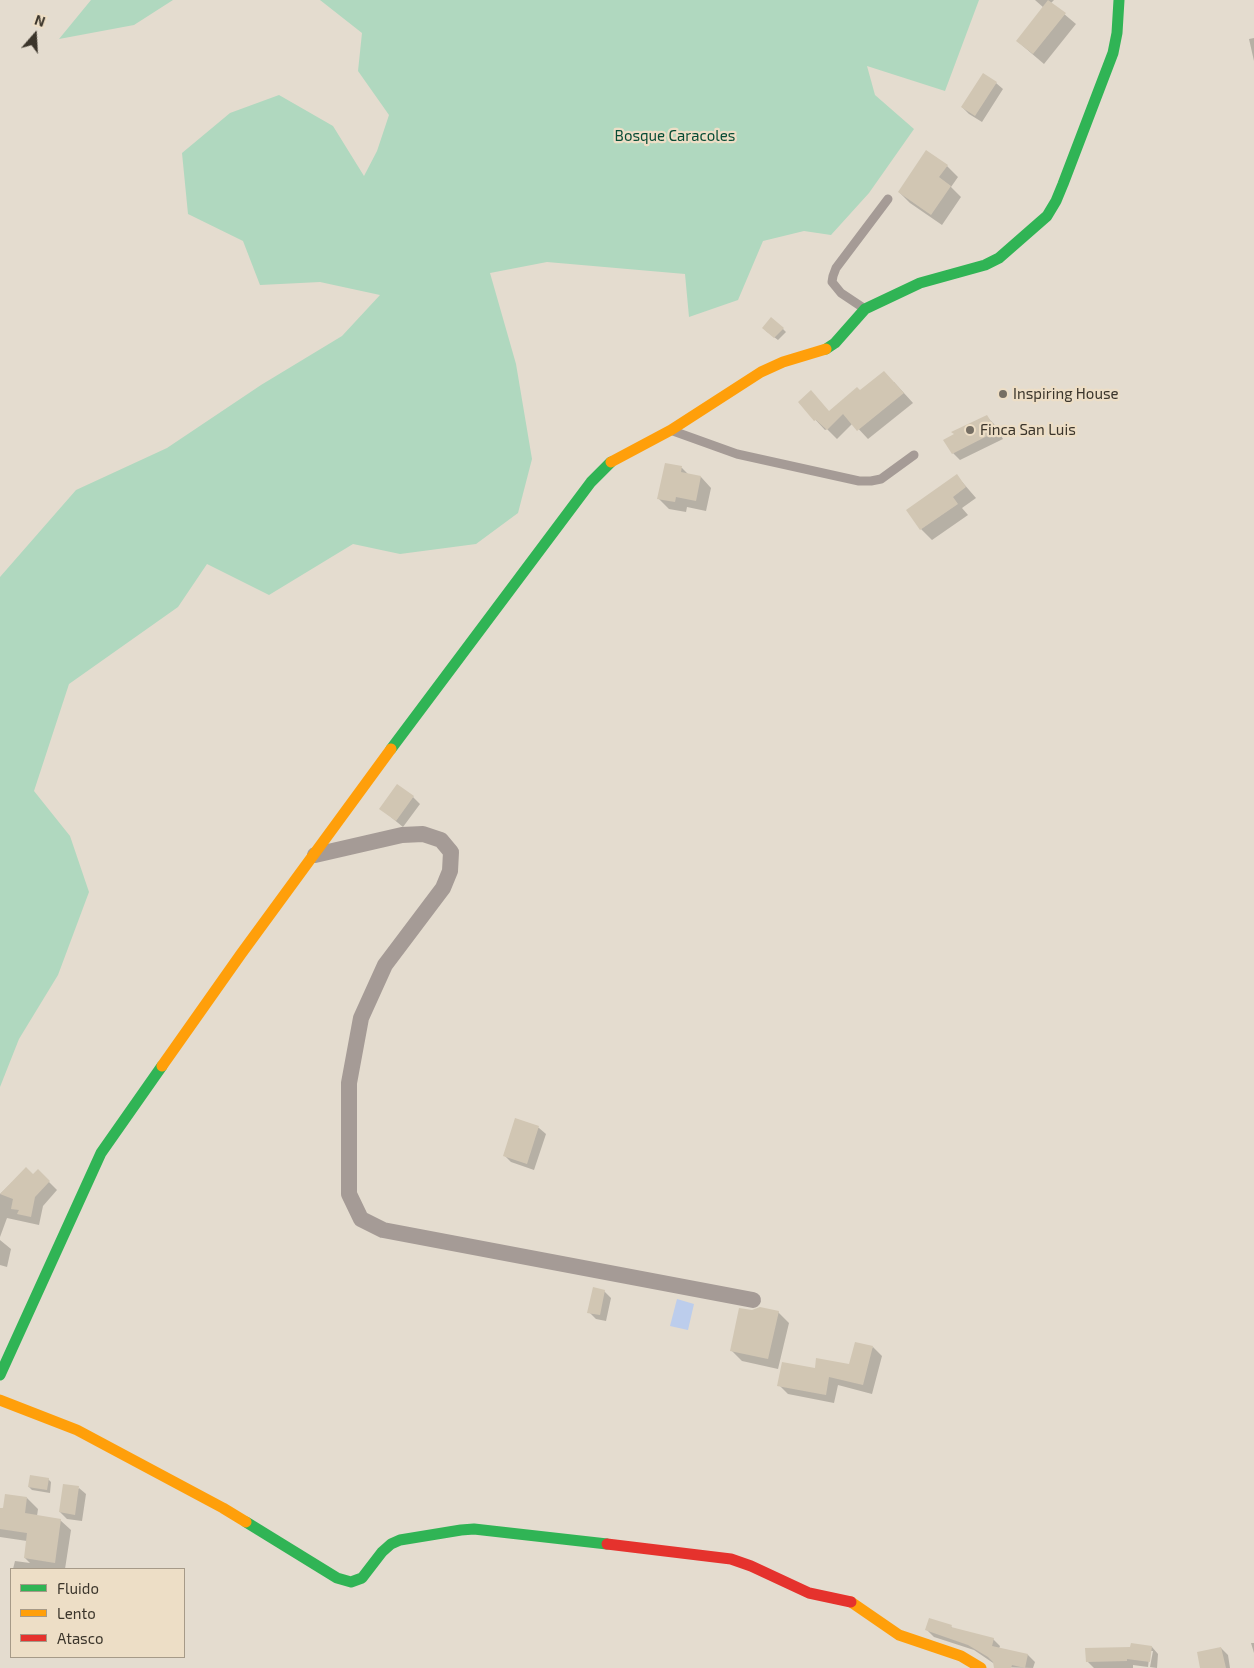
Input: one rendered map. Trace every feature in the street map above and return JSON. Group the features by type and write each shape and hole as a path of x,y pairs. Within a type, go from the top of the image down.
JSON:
{"street":[{"path":"0,1376 101,1153 224,978 390,750 591,482 608,464 671,430 761,372 783,362 825,350 835,343 865,309 920,283 999,258 1047,216 1063,184 1112,53 1117,33 1119,0"},
{"path":"315,855 402,835 423,834 442,840 452,852 450,871 443,888 386,965 361,1018 349,1083 349,1194 361,1219 383,1230 753,1300"},
{"path":"0,1400 77,1430 223,1508 337,1578 351,1582 362,1578 382,1552 391,1544 400,1540 474,1529 714,1556 731,1559 751,1566 809,1593 854,1603 894,1632 961,1656 981,1668"}],"lane":[{"path":"865,309 841,293 832,282 832,276 888,199"},
{"path":"671,430 737,454 859,481 881,479 914,455"}],"green space":[{"path":"91,0 173,0 134,25 59,39"},
{"name":"Bosque Caracoles","path":"320,0 979,0 945,91 867,66 875,95 914,129 869,193 831,235 804,231 763,241 738,300 689,317 685,274 547,262 490,273 516,364 532,459 518,513 476,544 400,554 353,544 269,595 207,564 178,607 69,684 34,791 70,836 89,892 58,975 19,1039 0,1087 0,577 76,490 167,448 261,385 342,336 380,295 320,282 260,285 243,241 188,214 182,153 230,113 279,95 333,126 364,176 377,151 389,115 358,71 362,33"}],"water":[{"path":"677,1299 694,1304 688,1330 670,1326"}],"building":[{"path":"1048,0 1066,13 1033,54 1016,41"},
{"path":"983,73 997,82 975,116 961,107"},
{"path":"926,150 948,165 939,177 951,186 931,215 898,192"},
{"path":"771,317 784,328 774,338 762,328"},
{"path":"884,371 904,393 857,431 843,414 827,430 816,420 814,421 798,402 811,390 829,411 857,387 860,390"},
{"path":"987,415 997,431 952,454 943,440 954,434 951,432"},
{"path":"665,463 682,466 681,472 701,476 696,501 676,497 675,502 657,499"},
{"path":"957,474 966,487 953,497 958,504 920,530 906,510"},
{"path":"397,784 414,796 396,821 379,809"},
{"path":"515,1118 539,1126 527,1164 503,1156"},
{"path":"26,1167 33,1174 38,1169 50,1181 35,1197 31,1217 17,1214 19,1210 11,1209 13,1199 0,1194"},
{"path":"593,1287 605,1290 600,1315 587,1313"},
{"path":"760,1307 779,1311 768,1359 730,1351 739,1308 752,1310"},
{"path":"855,1342 873,1346 863,1385 829,1377 826,1395 777,1386 782,1362 815,1368 816,1358 849,1364"},
{"path":"30,1475 49,1478 47,1490 28,1487"},
{"path":"63,1484 79,1486 75,1515 59,1512"},
{"path":"5,1494 27,1497 25,1513 61,1519 55,1563 24,1558 27,1533 0,1529 0,1508 3,1508"},
{"path":"929,1618 952,1625 951,1627 994,1638 992,1646 1028,1654 1025,1668 1012,1665 1011,1668 994,1668 993,1662 988,1657 968,1645 925,1630"},
{"path":"1131,1643 1152,1646 1150,1662 1127,1659 1127,1661 1086,1662 1085,1648 1130,1647"},
{"path":"1221,1647 1226,1668 1200,1668 1197,1652"}],"traffic: fast":[{"path":"826,349 835,343 865,309 920,283 985,265 999,258 1047,216 1063,184 1113,53 1117,33 1119,0"},
{"path":"391,749 591,482 611,462"},
{"path":"0,1375 101,1153 162,1066"},
{"path":"246,1522 337,1578 351,1582 362,1578 382,1552 391,1544 400,1540 461,1530 474,1529 607,1544"}],"traffic: slow":[{"path":"611,462 671,430 761,372 783,362 826,349"},
{"path":"162,1066 241,954 391,749"},
{"path":"0,1400 77,1430 246,1522"},
{"path":"851,1602 899,1635 961,1656 981,1668"}],"traffic: jam":[{"path":"607,1544 731,1559 751,1566 809,1593 851,1602"}],"place":[{"name":"Inspiring House","path":"1003,394"},
{"name":"Finca San Luis","path":"970,430"}]}
